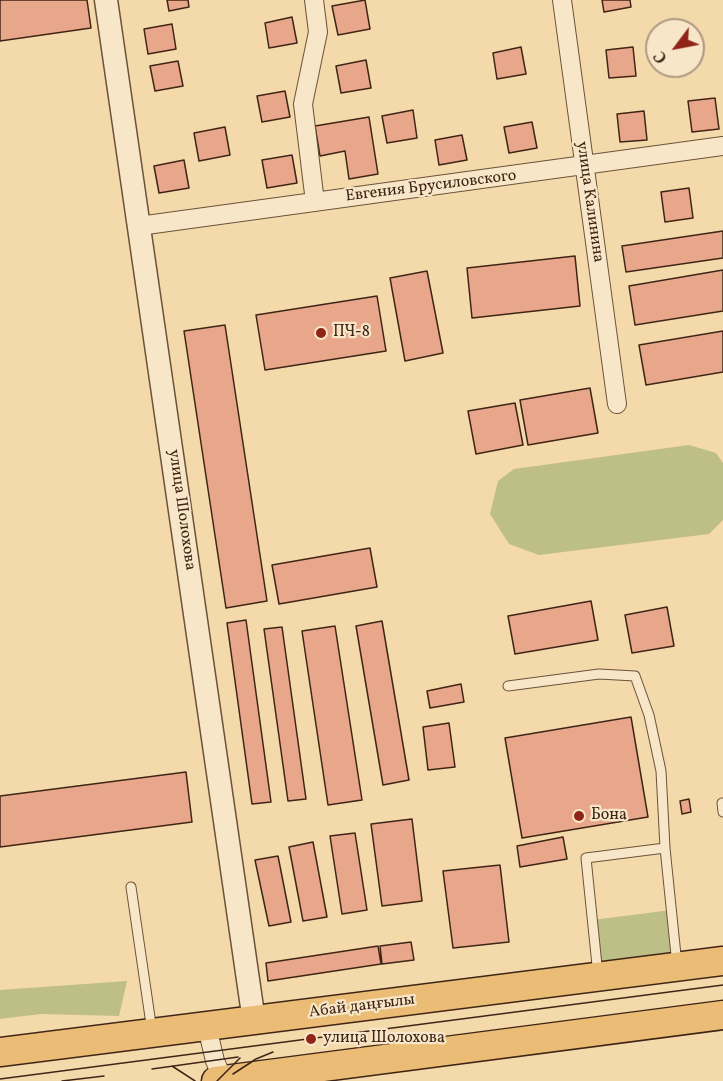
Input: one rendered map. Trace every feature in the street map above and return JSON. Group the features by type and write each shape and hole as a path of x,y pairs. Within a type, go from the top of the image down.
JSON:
{"main road":[{"name":"Абай даңғылы","path":"0,1052 723,961"},
{"path":"221,1081 723,1015"}],"street":[{"name":"улица Шолохова","path":"106,0 254,1021"},
{"path":"314,0 318,32 303,104 315,202"},
{"name":"улица Калинина","path":"562,0 617,404"},
{"name":"Евгения Брусиловского","path":"140,226 584,167 723,146"},
{"path":"207,1027 221,1081"}],"lane":[{"path":"508,686 599,674 635,676 649,715 661,771 665,848 677,967"},
{"path":"598,977 586,858 665,848"},
{"path":"131,887 152,1033"}],"green space":[{"path":"689,445 716,453 723,463 723,520 709,534 539,555 509,544 490,514 498,481 514,469"},
{"path":"671,910 679,960 597,968 592,920"},
{"path":"127,981 119,1016 41,1014 0,1019 0,990"}],"building":[{"path":"0,0 87,0 91,28 0,41"},
{"path":"167,0 188,0 189,7 169,11"},
{"path":"365,0 370,29 338,35 332,6"},
{"path":"602,0 630,0 631,7 604,12"},
{"path":"292,17 297,43 269,48 265,23"},
{"path":"172,24 176,49 148,54 144,29"},
{"path":"521,47 526,74 497,79 493,53"},
{"path":"633,47 636,76 609,78 606,50"},
{"path":"366,60 371,88 341,93 336,66"},
{"path":"178,61 183,86 155,91 150,66"},
{"path":"285,91 290,117 262,122 257,96"},
{"path":"715,98 719,129 692,132 688,101"},
{"path":"413,110 417,138 387,143 382,116"},
{"path":"644,111 647,140 620,142 617,114"},
{"path":"369,117 378,174 349,179 345,151 320,156 315,126"},
{"path":"532,122 537,148 509,153 504,127"},
{"path":"225,127 230,155 199,161 194,133"},
{"path":"462,135 467,160 439,165 435,140"},
{"path":"292,155 297,183 267,188 262,160"},
{"path":"184,160 189,188 159,193 154,166"},
{"path":"689,188 693,218 665,222 661,192"},
{"path":"723,231 723,258 626,272 622,246"},
{"path":"575,256 580,306 472,318 467,268"},
{"path":"723,270 723,311 635,325 629,286"},
{"path":"427,271 443,353 405,361 390,278"},
{"name":"ПЧ-8","path":"377,296 386,351 265,370 256,315"},
{"path":"225,325 267,601 226,608 184,331"},
{"path":"723,331 723,372 646,385 639,345"},
{"path":"590,388 598,433 528,445 520,400"},
{"path":"515,403 523,445 476,454 468,411"},
{"path":"370,548 377,587 279,604 272,565"},
{"path":"591,601 598,640 515,654 508,616"},
{"path":"667,607 674,646 632,653 625,615"},
{"path":"246,620 271,802 252,804 227,623"},
{"path":"382,621 409,780 383,785 356,626"},
{"path":"335,626 362,800 328,805 302,631"},
{"path":"282,627 306,799 288,801 264,629"},
{"path":"461,684 464,702 430,708 427,691"},
{"path":"631,717 648,817 522,838 505,738"},
{"path":"449,723 455,767 428,770 423,727"},
{"path":"186,772 192,822 0,847 0,796"},
{"path":"689,799 691,812 682,814 680,801"},
{"path":"412,819 422,901 382,906 371,824"},
{"path":"355,833 367,910 342,914 330,836"},
{"path":"563,837 567,859 520,867 517,846"},
{"path":"313,842 327,917 303,921 289,847"},
{"path":"278,856 291,922 269,926 255,860"},
{"path":"500,865 509,942 453,948 443,871"},
{"path":"411,942 414,960 382,964 380,946"},
{"path":"378,946 381,964 268,981 266,963"}],"tram line":[{"path":"0,1079 723,985"},
{"path":"233,1074 256,1059 273,1052"},
{"path":"152,1069 238,1057"},
{"path":"217,1081 240,1058"},
{"path":"172,1066 195,1081"},
{"path":"62,1081 104,1076"}],"place":[{"name":"ПЧ-8","path":"321,333"},
{"name":"Бона","path":"579,816"},
{"name":"улица Шолохова","path":"311,1039"}]}
